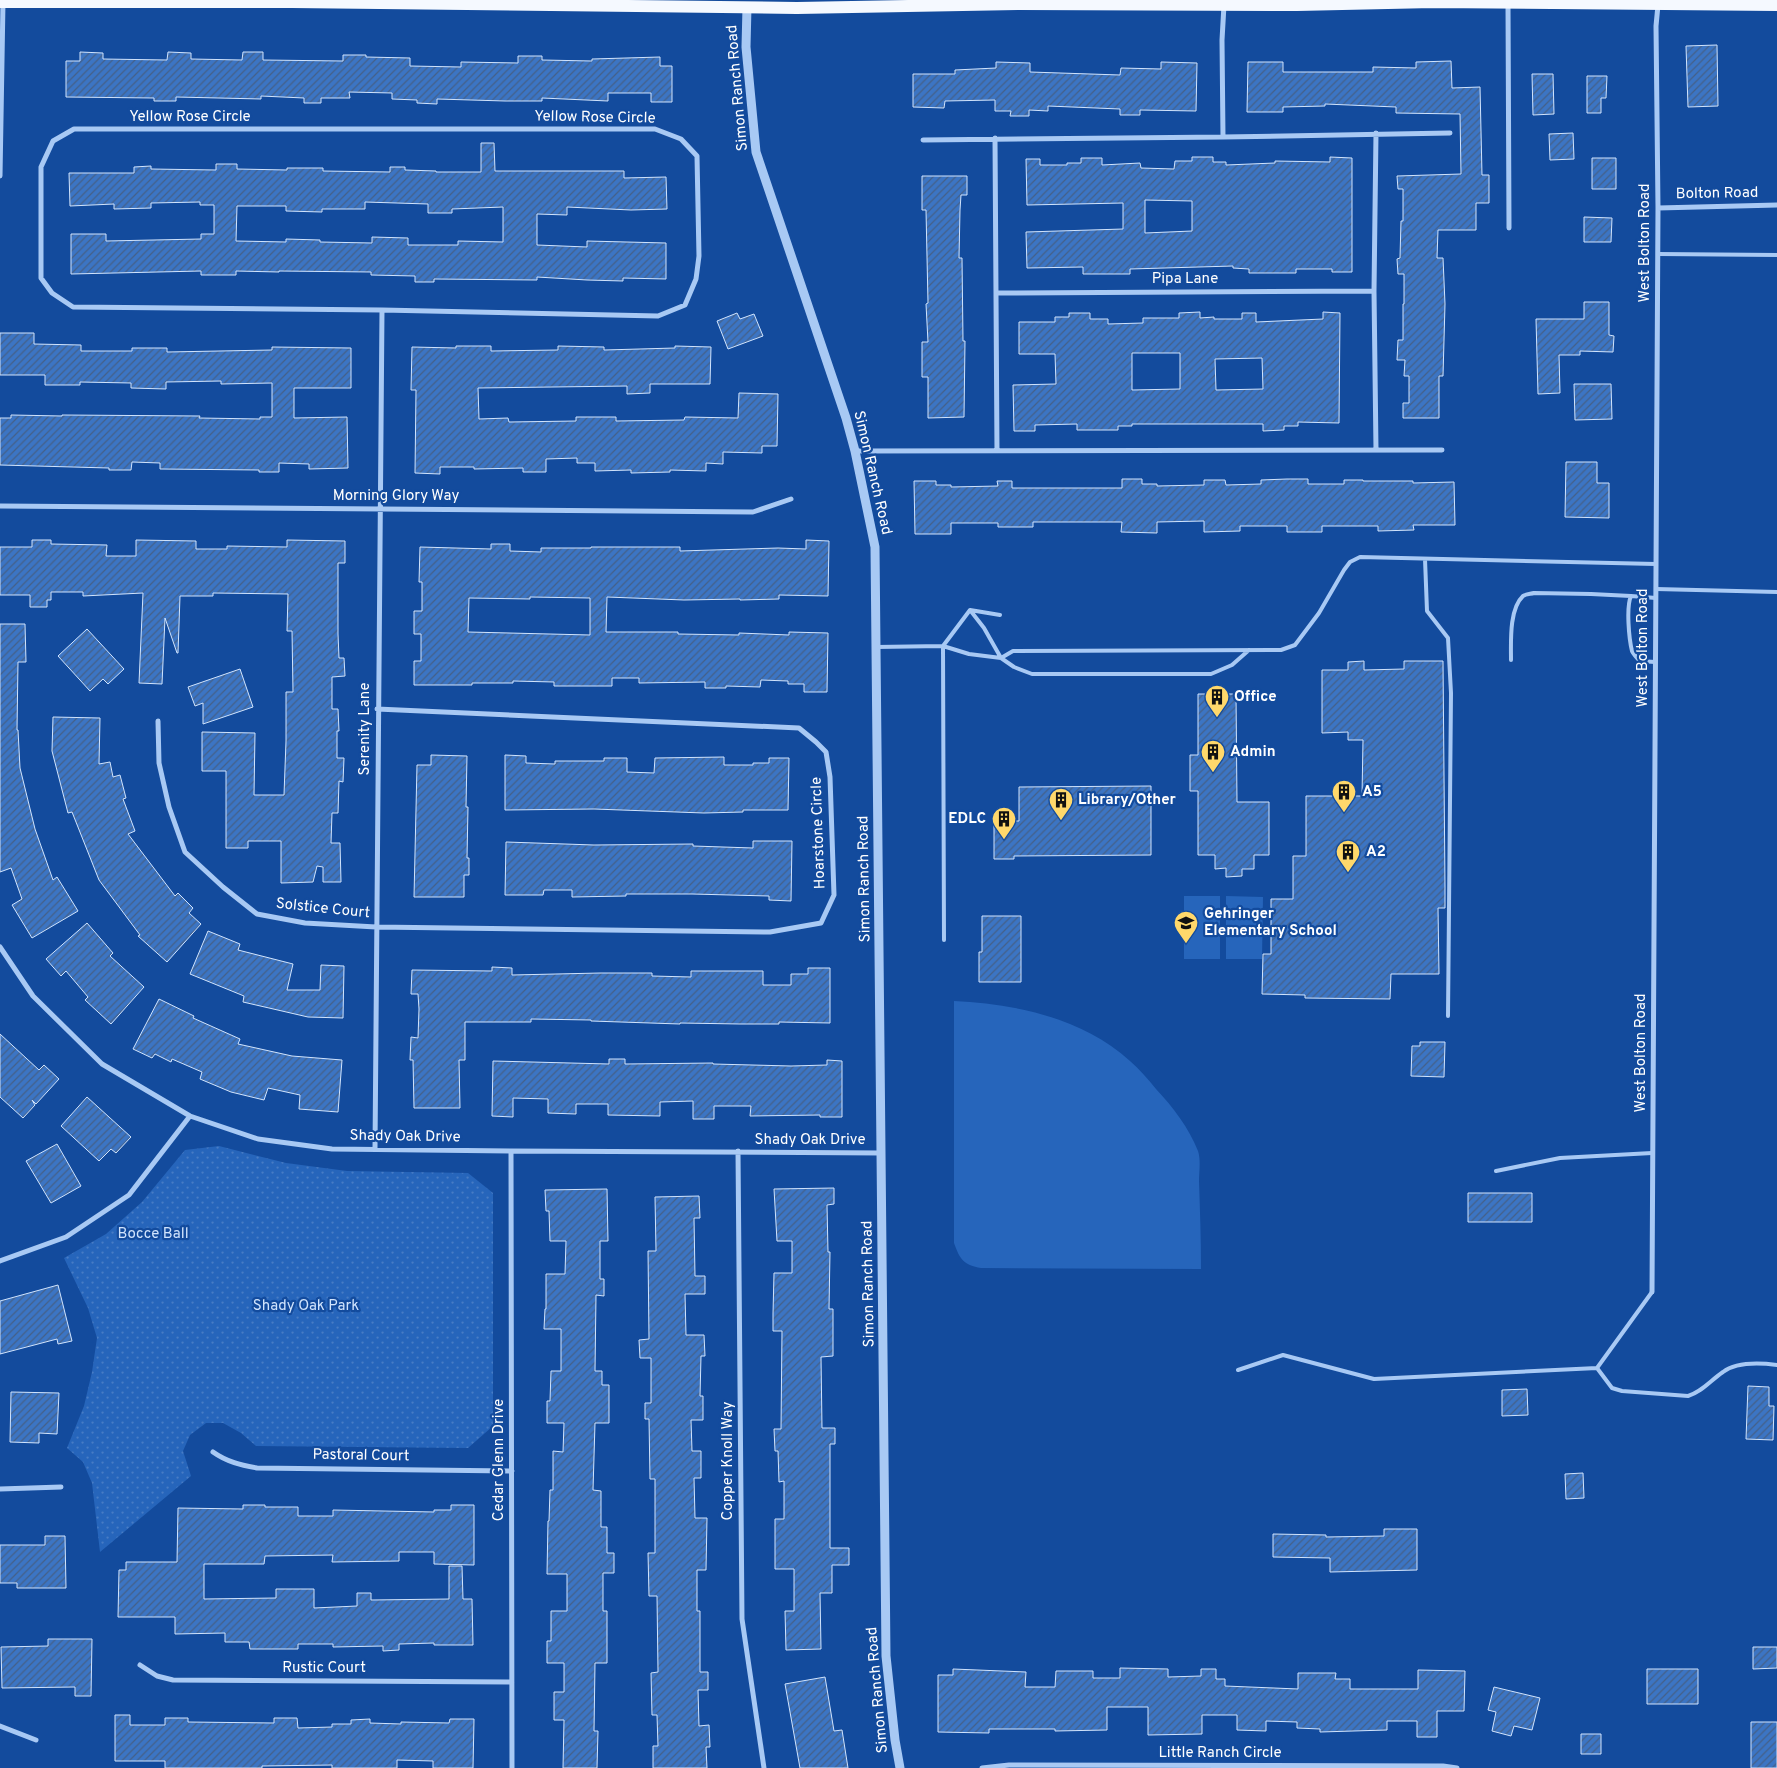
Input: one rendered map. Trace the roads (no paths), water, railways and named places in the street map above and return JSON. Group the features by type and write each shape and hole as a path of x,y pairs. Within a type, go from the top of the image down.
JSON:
{"main road":[{"path":"2,2 292,1 848,4 1433,1 1508,3 1772,3"}],"street":[{"path":"0,176 2,2"},
{"path":"1223,137 1222,40 1224,2"},
{"name":"West Bolton Road","path":"1652,1292 1658,254 1656,26 1658,2"},
{"path":"1508,3 1509,228"},
{"name":"Simon Ranch Road","path":"746,4 746,46 756,152 846,418 855,451 875,547 886,1656 900,1768"},
{"name":"Yellow Rose Circle","path":"74,129 655,129 681,139 697,156 699,256 696,279 685,305 658,316 382,310 72,307 52,293 41,278 41,167 53,141 74,129"},
{"path":"923,140 1450,133"},
{"path":"1376,134 1374,291 1376,450"},
{"path":"995,138 997,451"},
{"name":"Bolton Road","path":"1658,208 1777,205"},
{"name":"Pipa Lane","path":"996,293 1374,291"},
{"name":"Serenity Lane","path":"375,1149 377,709 382,310"},
{"path":"855,451 1442,450"},
{"name":"Morning Glory Way","path":"0,506 753,512 791,499"},
{"name":"Hoarstone Circle","path":"376,927 770,932 820,923 834,895 831,792 826,752 799,728 377,709"},
{"name":"Solstice Court","path":"158,721 159,763 168,807 185,852 223,887 257,914 305,923 376,927"},
{"name":"Shady Oak Drive","path":"0,947 33,996 102,1064 190,1116 258,1139 332,1148 375,1149 881,1153"},
{"path":"0,1261 66,1237 129,1195 190,1116"},
{"name":"Cedar Glenn Drive","path":"511,1151 512,1768"},
{"name":"Copper Knoll Way","path":"738,1151 742,1619 764,1768"},
{"name":"Pastoral Court","path":"213,1452 237,1464 257,1468 512,1471"},
{"path":"0,1489 61,1487"},
{"name":"Rustic Court","path":"140,1665 157,1676 173,1680 512,1682"},
{"path":"0,1726 36,1740"},
{"name":"Little Ranch Circle","path":"982,1768 1009,1765 1038,1765 1443,1766 1457,1768"}],"lane":[{"path":"1658,254 1777,255"},
{"path":"876,647 943,646 968,654 1001,658 1013,650 1281,650 1295,645 1319,613 1344,570 1350,562 1360,557 1656,564"},
{"path":"1425,559 1426,610 1448,638 1449,647 1451,693 1448,1016"},
{"path":"1656,589 1777,592"},
{"path":"1511,660 1513,618 1519,602 1526,595 1534,593 1591,594 1656,598"},
{"path":"1631,596 1629,627 1633,652 1640,661 1656,662"},
{"path":"970,610 984,628 1001,658 1014,667 1032,674 1211,674 1232,665 1249,650"},
{"path":"970,610 1000,615"},
{"path":"944,940 943,646 970,610"},
{"path":"1496,1171 1560,1158 1652,1153"},
{"path":"1597,1368 1652,1292"},
{"path":"1238,1370 1283,1355 1374,1379 1597,1368"},
{"path":"1597,1368 1612,1388 1622,1392 1688,1396 1696,1393 1725,1370 1741,1365 1777,1365"}],"place":[{"name":"Office","path":"1217,718"},
{"name":"Admin","path":"1213,773"},
{"name":"A5","path":"1344,813"},
{"name":"Library/Other","path":"1061,821"},
{"name":"EDLC","path":"1004,840"},
{"name":"A2","path":"1348,873"},
{"name":"Gehringer Elementary School","path":"1186,944"}],"park label":[{"name":"Bocce Ball","path":"153,1234"},
{"name":"Shady Oak Park","path":"306,1306"}]}
